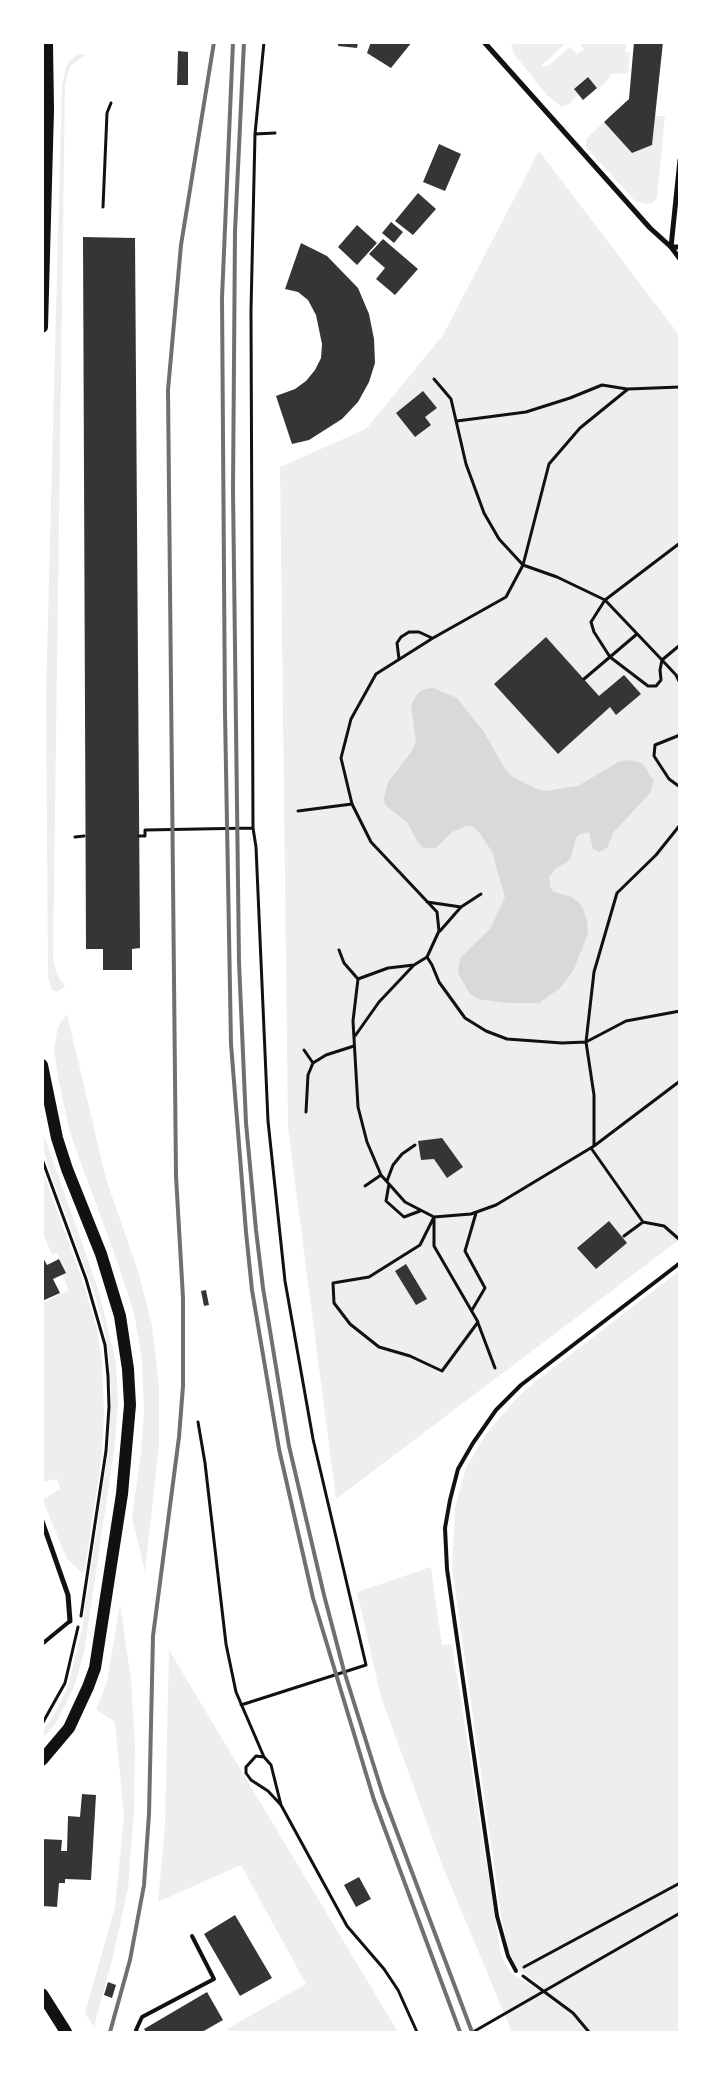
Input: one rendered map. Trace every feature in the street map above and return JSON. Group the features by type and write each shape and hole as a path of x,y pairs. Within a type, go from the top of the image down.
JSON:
{"main road":[{"path":"42,327 47,42"},
{"path":"42,1065 64,1161 101,1254 120,1316 128,1369 130,1405 122,1494 95,1668 69,1728 42,1760"},
{"path":"42,1994 66,2032"}],"street":[{"path":"484,42 680,259"},
{"path":"671,247 680,160"},
{"path":"671,247 680,247"},
{"path":"42,1521 68,1595 70,1621"}],"lane":[{"path":"516,1971 508,1956 497,1916 446,1569 445,1528 450,1500 458,1469 473,1442 496,1410 521,1385 680,1263"},
{"path":"42,1644 70,1621"},
{"path":"137,2032 136,2030 142,2017 214,1979 192,1936"}],"path":[{"path":"240,1705 285,1689 366,1665 313,1439 285,1281 268,1121 256,847 253,828 251,310 255,134 264,42"},
{"path":"103,207 107,113 111,103"},
{"path":"255,134 275,133"},
{"path":"434,379 451,399 466,464 484,513 499,539 523,565 557,577 605,600 676,675 680,683"},
{"path":"457,421 526,412 570,398 602,385 628,389 680,387"},
{"path":"439,931 436,912 371,842 352,804 341,758 351,719 376,674 433,638 506,598 523,565 550,464 580,428 628,389"},
{"path":"680,543 605,600 591,622 594,632 610,657 648,686 656,686 661,680 662,660 680,645"},
{"path":"399,659 397,643 401,637 410,632 419,632 433,638"},
{"path":"584,679 638,634"},
{"path":"680,735 655,745 654,756 669,779 680,787"},
{"path":"298,811 352,804"},
{"path":"680,825 656,855 617,894 594,972 586,1042 594,1095 592,1147 643,1222 664,1226 680,1240"},
{"path":"138,836 145,836 144,830 253,828"},
{"path":"75,837 84,836"},
{"path":"355,1036 380,1002 414,965 427,957 439,931 461,907 481,894"},
{"path":"427,902 461,907"},
{"path":"339,950 344,963 358,978 353,1021 354,1046 358,1107 367,1142 381,1175 406,1202 434,1217 476,1213 496,1205 592,1147 680,1081"},
{"path":"427,957 450,999 465,1018 486,1031 507,1039 562,1043 586,1042 626,1021 680,1011"},
{"path":"358,978 388,968 414,965"},
{"path":"306,1112 308,1075 313,1063 326,1055 354,1046"},
{"path":"304,1050 313,1063"},
{"path":"415,1144 402,1154 393,1165 388,1182 386,1201 404,1217 421,1211"},
{"path":"42,1159 86,1279 105,1345 109,1407 106,1451 84,1604 66,1683 42,1724"},
{"path":"365,1186 381,1175"},
{"path":"472,1310 485,1288 465,1251 476,1213"},
{"path":"434,1217 434,1246 472,1310 495,1368"},
{"path":"434,1217 420,1245 369,1277 334,1283 334,1303 350,1324 379,1347 410,1356 442,1371 478,1322"},
{"path":"624,1236 643,1222"},
{"path":"198,1422 205,1463 226,1644 240,1705 264,1757 271,1765 281,1805"},
{"path":"264,1757 256,1756 250,1760 246,1767 246,1773 251,1780 268,1791 281,1805 347,1926 384,1969 398,1990 416,2032"},
{"path":"589,2032 574,2012 516,1971 680,1884"},
{"path":"473,2032 680,1913"}],"shaded area":[{"path":"513,43 566,43 541,66 548,66 570,47 577,54 584,49 579,43 627,43 625,52 630,53 628,73 611,74 610,78 598,89 587,77 574,89 578,94 569,104 562,107 547,95 514,54 511,46"},
{"path":"80,54 86,55 70,66 65,85 53,960 57,975 65,986 57,992 52,990 48,977 46,693 62,85 66,67 71,59"},
{"path":"655,116 665,116 657,198 652,203 647,204 635,201 586,147 586,139 604,122 632,153 652,145"},
{"path":"539,151 679,335 679,1240 336,1499 288,1128 280,467 366,429 443,335"},
{"path":"433,688 457,698 484,732 505,769 513,777 537,789 546,791 578,786 620,761 628,760 642,763 654,781 650,793 613,833 607,848 599,852 593,849 589,832 580,834 576,838 571,857 567,862 556,868 549,877 550,887 554,892 572,897 581,905 587,919 588,934 573,971 560,988 539,1003 507,1003 478,999 470,994 459,975 458,969 461,957 490,929 505,897 492,852 479,832 472,826 466,826 452,832 436,848 424,848 418,843 407,822 385,805 384,798 388,782 412,751 416,742 411,705 418,693 425,689"},
{"path":"67,1014 106,1179 138,1271 152,1325 159,1385 159,1445 145,1572 132,1517 141,1453 144,1411 142,1361 134,1313 70,1133 59,1083 54,1049 58,1027"},
{"path":"42,1130 99,1291 116,1363 118,1402 115,1444 84,1653 74,1687 57,1721 43,1739 43,1731 55,1713 68,1687 82,1629 109,1446 111,1391 109,1360 103,1324 94,1293 50,1172 43,1148"},
{"path":"42,1169 84,1285 97,1329 102,1362 104,1413 102,1454 84,1575 67,1559 43,1501 43,1499 60,1489 57,1479 43,1482 43,1303 69,1290 59,1268 63,1266 57,1253 52,1255 43,1234"},
{"path":"679,1271 679,2032 512,2032 443,1867 381,1697 357,1592 431,1567 442,1645 452,1644 501,1955 507,1967 514,1975 538,1990 537,1982 517,1969 508,1949 501,1914 452,1568 455,1507 466,1468 486,1434 516,1399 535,1382"},
{"path":"120,1604 131,1680 135,1745 134,1810 128,1888 114,1953 94,2027 85,2013 115,1907 124,1817 115,1722 96,1709 107,1682"},
{"path":"169,1650 398,2032 229,2032 227,2029 306,1984 241,1865 158,1902 165,1825"}],"building":[{"path":"338,42 358,42 357,48 338,46"},
{"path":"371,42 412,42 391,68 367,53"},
{"path":"634,42 663,42 652,145 632,153 604,122 629,99"},
{"path":"178,51 188,52 188,85 177,85"},
{"path":"588,77 597,88 583,100 574,89"},
{"path":"439,144 461,154 445,191 423,182"},
{"path":"418,193 436,209 413,235 395,221"},
{"path":"391,222 403,232 394,243 382,233"},
{"path":"357,225 377,243 357,265 338,247"},
{"path":"83,237 135,238 140,948 132,949 132,970 103,970 103,949 86,949"},
{"path":"383,239 418,269 395,295 376,279 385,268 369,254"},
{"path":"301,243 327,256 358,288 369,314 374,339 375,363 369,382 358,402 342,419 309,440 292,444 276,396 295,389 306,381 315,370 321,358 322,344 316,315 308,300 298,292 285,289"},
{"path":"423,391 437,408 425,417 431,425 415,437 396,413"},
{"path":"546,637 599,696 624,675 641,694 616,715 610,707 558,754 494,684"},
{"path":"442,1138 463,1167 447,1178 434,1159 421,1160 418,1141"},
{"path":"609,1221 627,1243 596,1269 577,1248"},
{"path":"42,1256 47,1265 59,1259 66,1273 53,1279 60,1293 42,1301"},
{"path":"406,1264 427,1299 416,1305 395,1271"},
{"path":"206,1290 209,1305 204,1306 201,1291"},
{"path":"82,1794 96,1795 91,1880 65,1879 65,1883 59,1883 57,1907 42,1906 42,1839 62,1840 61,1851 67,1851 68,1816 80,1817"},
{"path":"359,1877 371,1899 356,1907 344,1885"},
{"path":"235,1915 272,1978 240,1996 204,1934"},
{"path":"108,1982 116,1985 112,1998 104,1995"},
{"path":"207,1992 223,2020 202,2032 146,2032 144,2029"}],"railway":[{"path":"110,2032 130,1960 144,1885 149,1814 153,1636 179,1437 183,1386 183,1298 176,1176 168,390 181,245 214,42"},
{"path":"233,42 222,298 225,713 231,1044 252,1290 279,1449 313,1598 374,1800 460,2032"},
{"path":"244,42 235,231 233,490 239,962 246,1123 256,1230 263,1288 289,1446 344,1671 383,1795 472,2032"}]}
